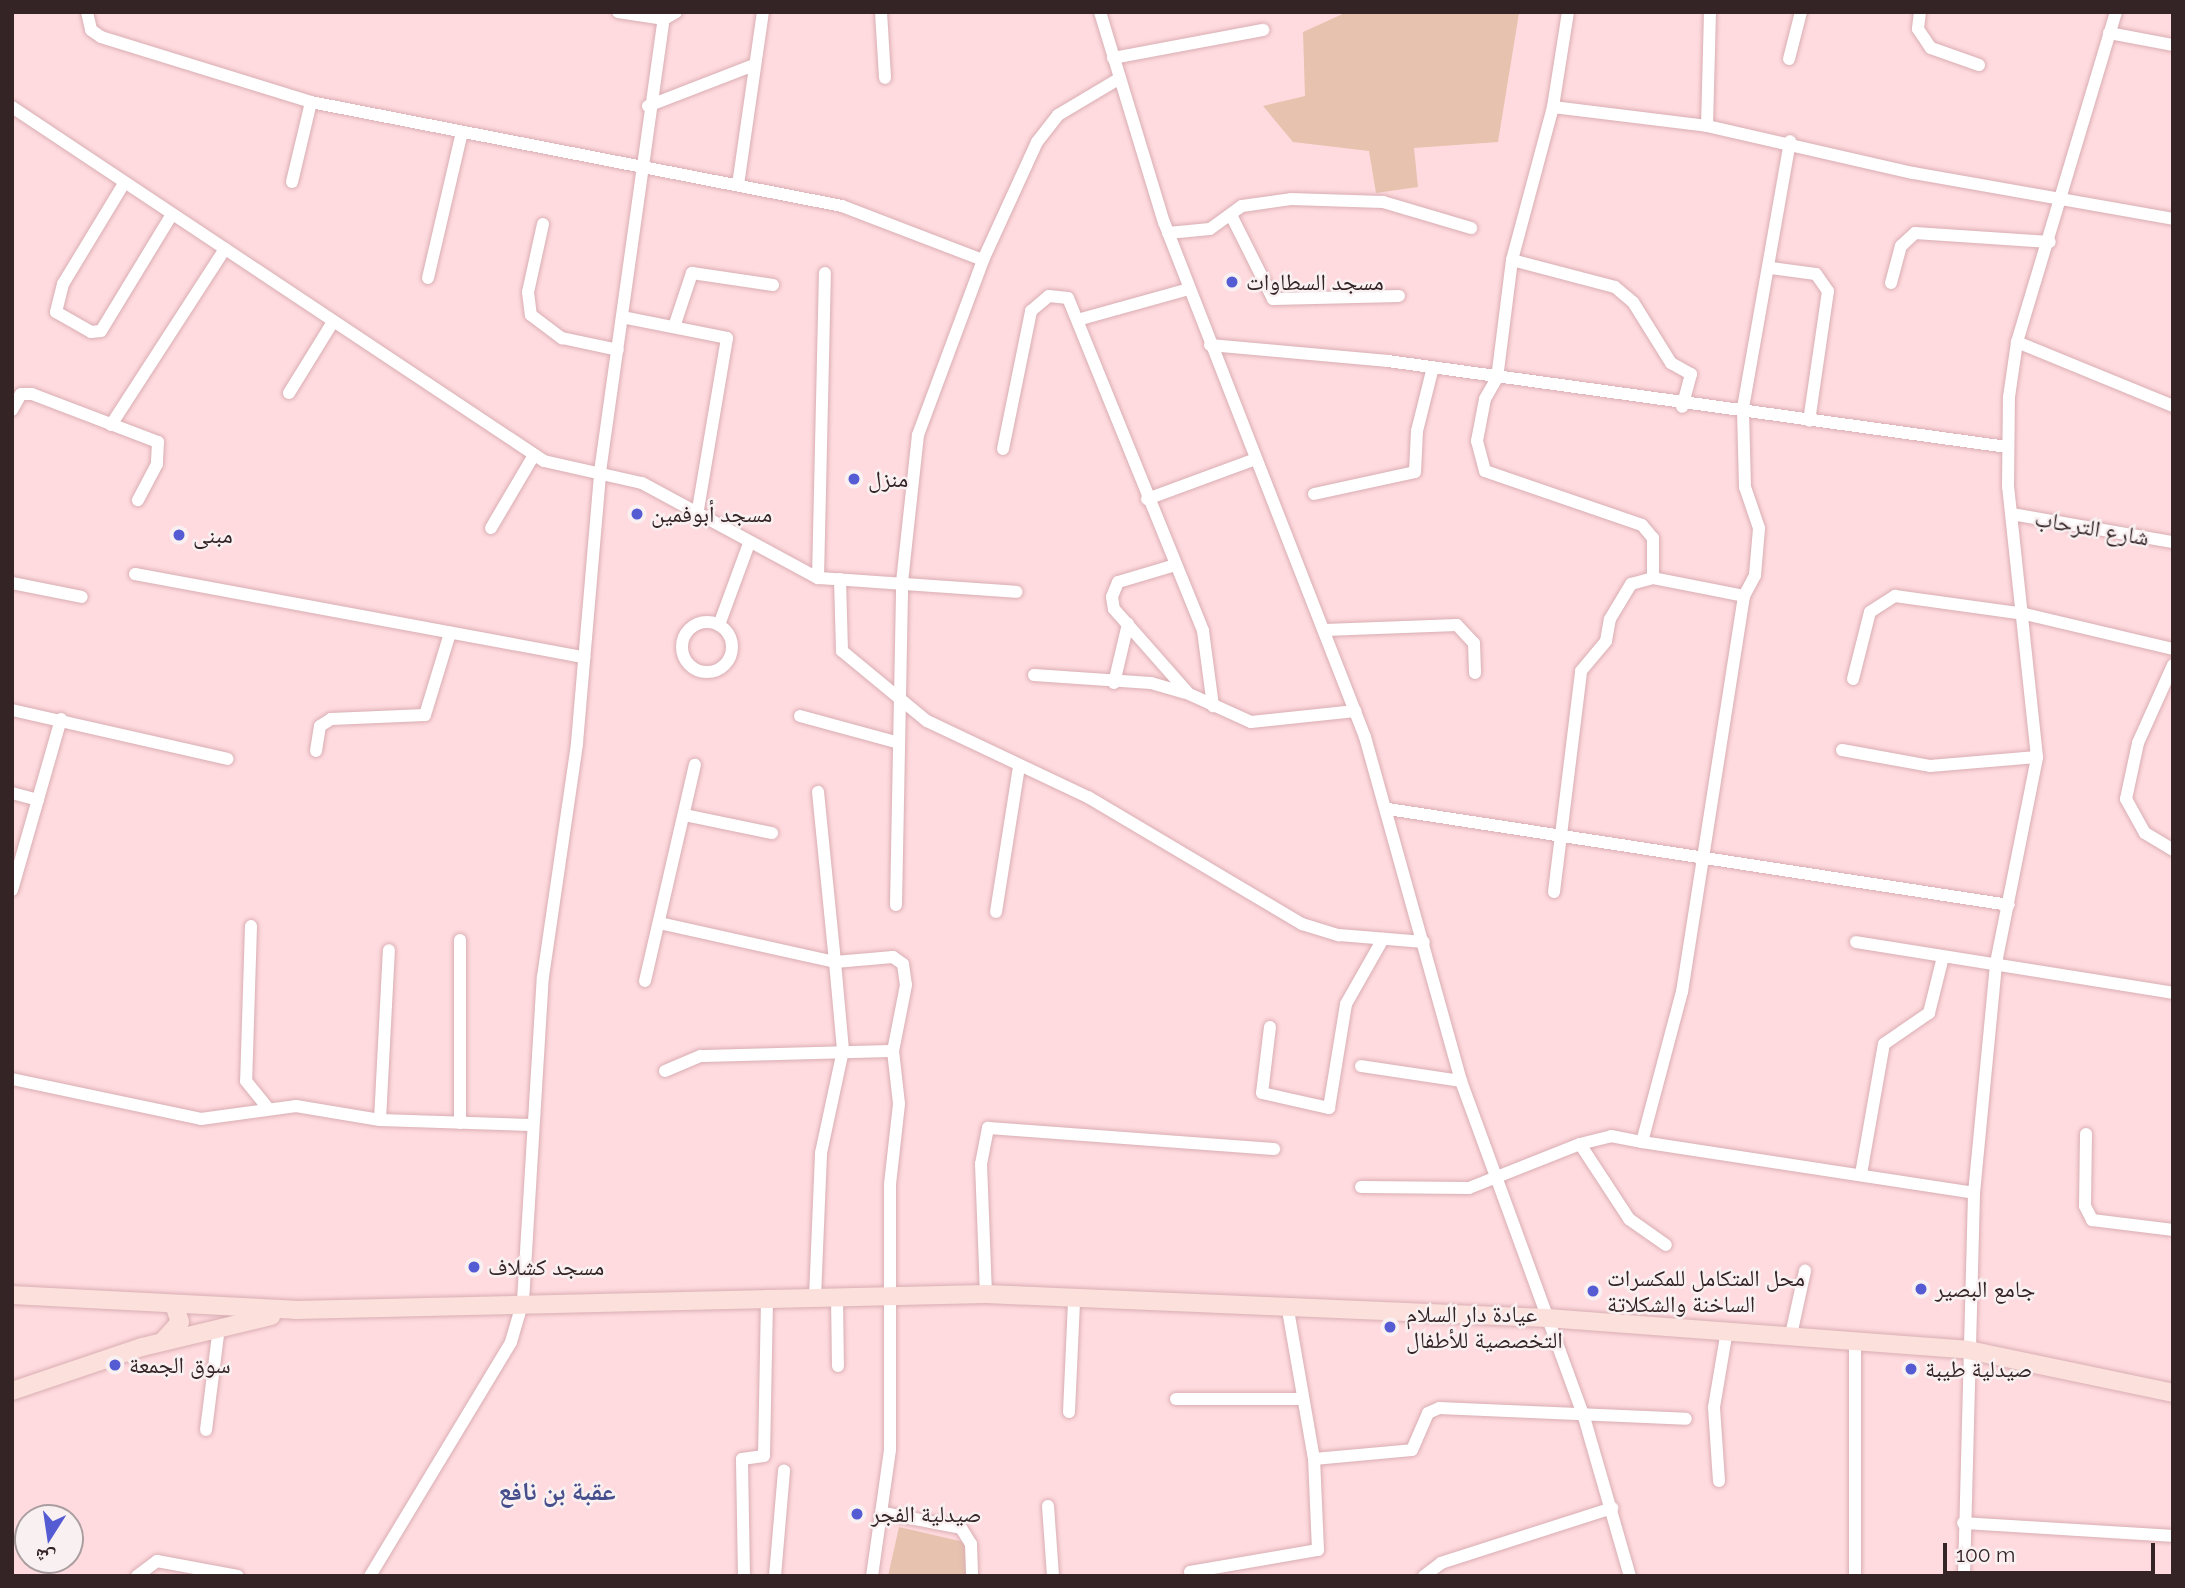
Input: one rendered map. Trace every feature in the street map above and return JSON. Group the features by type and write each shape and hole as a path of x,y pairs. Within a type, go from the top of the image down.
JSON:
{"main road":[{"path":"12,1295 295,1311 523,1301 986,1294 1074,1302 1546,1318 1968,1350 2173,1393"},
{"path":"163,1341 180,1322 174,1305"},
{"path":"12,1391 163,1341 295,1311"}],"street":[{"path":"87,12 91,30 101,37 311,102 738,185 866,213 983,260"},
{"path":"618,12 664,19 676,12"},
{"path":"738,185 763,12"},
{"path":"881,12 885,78"},
{"path":"1100,12 1168,233 1355,711 1388,809 1461,1081 1492,1177 1584,1417 1630,1576"},
{"path":"1568,12 1553,107 1511,260 1497,377 1485,399 1477,441 1485,471 1642,525 1653,538 1653,578"},
{"path":"1707,126 1710,12"},
{"path":"1789,59 1801,12"},
{"path":"1920,12 1919,29 1931,48 1979,65"},
{"path":"1964,1576 1963,1523 1974,1193 1996,963 2037,757 2007,447 2017,342 2064,196 2116,12"},
{"path":"370,1576 511,1342 523,1301 531,1125 543,978 584,657 600,472 648,106 664,19"},
{"path":"1113,58 1263,30"},
{"path":"2109,33 2173,45"},
{"path":"648,106 754,65"},
{"path":"896,905 895,742 902,582 915,446 983,260 1037,142 1058,115 1121,78"},
{"path":"292,183 311,102"},
{"path":"12,107 123,185 225,249 331,325 555,466 600,472 642,483 748,545 818,578 1017,592"},
{"path":"1553,107 1707,126 1790,141 1913,173 2064,196 2173,219"},
{"path":"428,278 462,132"},
{"path":"1642,1142 1682,992 1706,855 1744,596 1755,575 1759,528 1745,487 1744,408 1771,268 1790,141"},
{"path":"123,185 63,284 56,312 91,332 101,331 171,216"},
{"path":"1168,233 1210,229 1242,206 1281,200 1366,200 1471,228"},
{"path":"1231,215 1273,299 1399,296"},
{"path":"543,224 528,292 531,315 562,338 618,350"},
{"path":"1891,283 1901,246 1915,233 2050,242"},
{"path":"111,425 225,249"},
{"path":"1511,260 1615,288 1633,302 1671,362 1691,374 1682,407"},
{"path":"1771,268 1816,275 1828,291 1809,421"},
{"path":"675,324 692,273 774,285"},
{"path":"818,578 825,273"},
{"path":"1081,319 1189,289"},
{"path":"1003,449 1034,304 1060,296 1074,303 1081,319 1172,566 1203,631 1213,706"},
{"path":"622,317 723,333 727,342 697,515"},
{"path":"289,393 331,325"},
{"path":"2017,342 2173,406"},
{"path":"1210,345 1433,367 1682,407 1744,408 1809,421 2007,447"},
{"path":"1314,494 1415,472 1417,430 1433,367"},
{"path":"12,410 21,394 33,394 160,446 138,500"},
{"path":"491,528 534,455"},
{"path":"1147,499 1256,459"},
{"name":"شارع الترحاب","path":"2012,514 2173,542"},
{"path":"719,625 748,545"},
{"path":"1172,566 1114,586 1114,609 1189,694"},
{"path":"135,574 584,657"},
{"path":"1554,892 1581,671 1606,641 1610,619 1631,584 1653,578 1744,596"},
{"path":"839,579 842,650 927,721 1019,767 1088,797 1302,924 1383,939 1424,942"},
{"path":"12,583 82,597"},
{"path":"1853,679 1870,612 1884,599 2025,614 2173,649"},
{"path":"701,622 719,625 731,641 727,661 711,671 691,667 682,650 686,633 701,622"},
{"path":"1114,683 1128,624"},
{"path":"1325,630 1457,625 1474,643 1475,673"},
{"path":"316,751 320,726 331,719 425,715 450,633"},
{"path":"2173,665 2138,743 2126,799 2145,833 2173,850"},
{"path":"1034,675 1169,686 1251,722 1355,711"},
{"path":"12,710 228,759"},
{"path":"800,716 895,742"},
{"path":"12,890 61,719"},
{"path":"1842,750 1930,765 2037,757"},
{"path":"645,981 695,765"},
{"path":"996,912 1019,767"},
{"path":"815,1297 821,1153 843,1050 818,792"},
{"path":"12,793 38,800"},
{"path":"1388,809 1706,855 2009,905"},
{"path":"685,814 772,833"},
{"path":"659,923 835,962 884,956 903,964 906,985 893,1051 899,1104 890,1184 892,1296 884,1513 872,1576"},
{"path":"251,926 246,1081 269,1109"},
{"path":"1270,1027 1262,1093 1329,1108 1346,1004 1383,939"},
{"path":"460,940 460,1124"},
{"path":"1856,942 2173,993"},
{"path":"380,1120 389,950"},
{"path":"1861,1174 1884,1044 1929,1013 1943,957"},
{"path":"665,1070 685,1057 843,1050 893,1051"},
{"path":"1361,1066 1461,1081"},
{"path":"12,1079 180,1117 239,1117 269,1109 296,1106 380,1120 531,1125"},
{"path":"986,1294 981,1164 988,1128 1274,1149"},
{"path":"2087,1135 2087,1214 2101,1223 2173,1230"},
{"path":"1361,1187 1469,1188 1580,1144 1611,1136 1974,1193"},
{"path":"1580,1144 1629,1219 1666,1245"},
{"path":"1791,1335 1805,1271"},
{"path":"744,1576 742,1459 765,1456 767,1296"},
{"path":"837,1297 838,1366"},
{"path":"1069,1412 1074,1302"},
{"path":"1190,1572 1314,1554 1321,1539 1314,1459 1301,1399 1288,1310"},
{"path":"206,1430 219,1327"},
{"path":"1719,1481 1714,1408 1727,1330"},
{"path":"1855,1341 1855,1576"},
{"path":"1176,1399 1301,1399"},
{"path":"1314,1459 1412,1450 1427,1413 1439,1408 1584,1417 1686,1419"},
{"path":"775,1576 784,1470"},
{"path":"1048,1506 1053,1576"},
{"path":"1424,1576 1441,1563 1612,1508"},
{"path":"884,1513 961,1528 971,1544 972,1576"},
{"path":"1963,1523 2173,1536"},
{"path":"137,1576 157,1561 238,1576"}],"shaded area":[{"path":"1347,12 1519,13 1498,142 1414,148 1418,187 1376,193 1369,151 1293,142 1263,106 1305,96 1303,32"},
{"path":"899,1527 968,1543 968,1576 888,1576"}],"place":[{"name":"مسجد السطاوات","path":"1232,282"},
{"name":"منزل","path":"854,479"},
{"name":"مسجد أبوفمين","path":"637,514"},
{"name":"مبنى","path":"179,535"},
{"name":"مسجد كشلاف","path":"474,1267"},
{"name":"جامع البصير","path":"1921,1289"},
{"name":"محل المتكامل للمكسرات الساخنة والشكلاتة","path":"1593,1291"},
{"name":"عيادة دار السلام التخصصية للأطفال","path":"1390,1327"},
{"name":"سوق الجمعة","path":"115,1365"},
{"name":"صيدلية طيبة","path":"1911,1369"},
{"name":"صيدلية الفجر","path":"857,1514"}],"district":[{"name":"عقبة بن نافع","path":"557,1492"}]}
